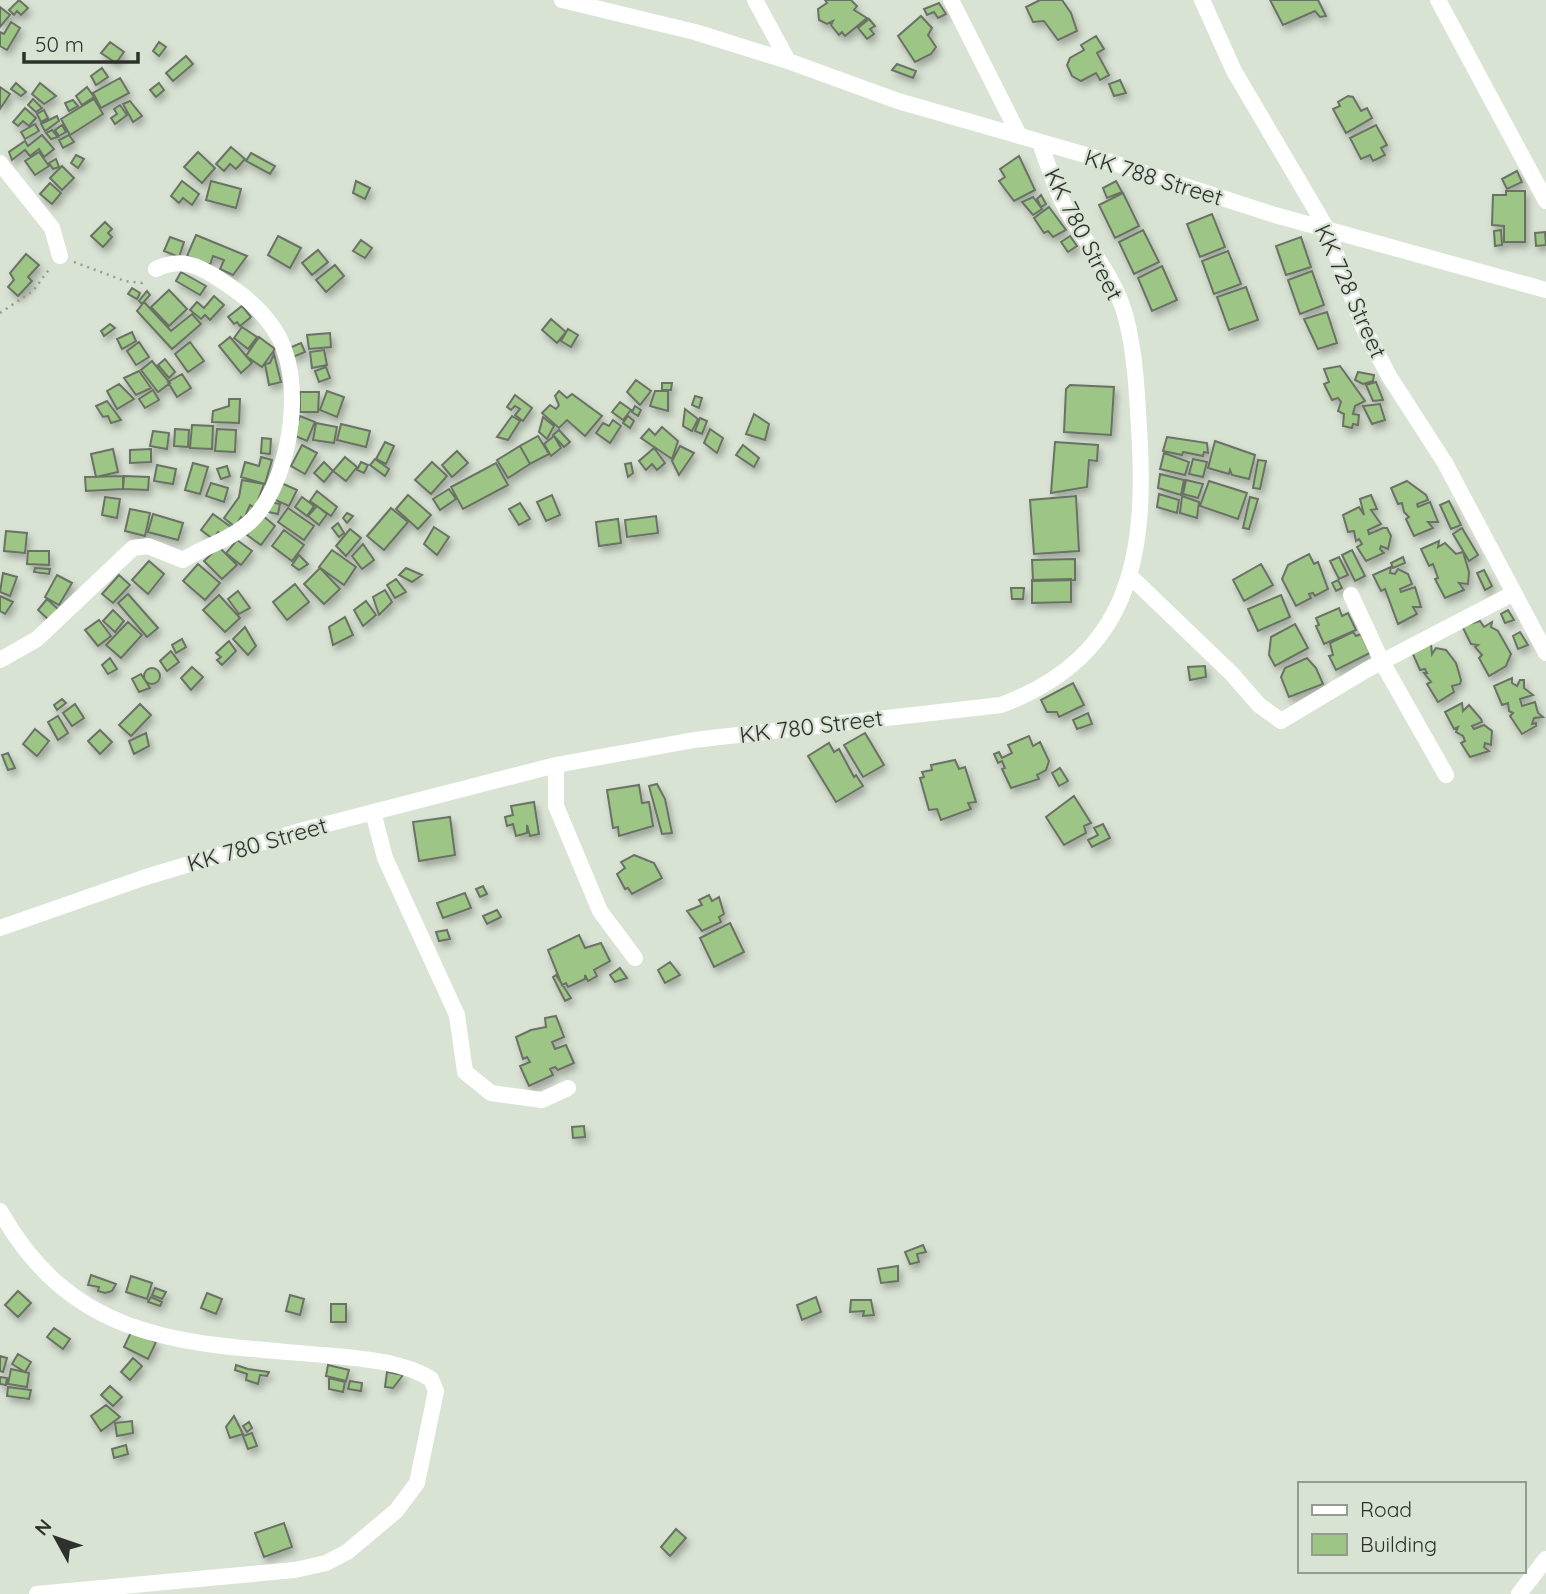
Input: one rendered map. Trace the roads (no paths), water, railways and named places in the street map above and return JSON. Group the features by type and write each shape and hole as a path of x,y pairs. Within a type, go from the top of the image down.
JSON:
{"street":[{"path":"755,0 788,61"},
{"path":"951,0 1019,135"},
{"name":"KK 728 Street","path":"1202,0 1241,83 1327,229 1363,327 1389,376 1450,473 1512,594 1546,653"},
{"path":"1438,0 1546,201"},
{"name":"KK 788 Street","path":"570,2 669,24 788,61 898,101 1327,229 1546,290"},
{"name":"KK 780 Street","path":"0,928 146,877 373,812 556,765 694,740 1001,705 1029,694 1085,650 1109,623 1122,602 1138,541 1142,458 1138,390 1126,316 1108,277 1066,209 1040,142"},
{"path":"0,163 52,228 60,256"},
{"path":"0,660 37,639 133,548 148,546 183,560 242,529 259,512 281,471 288,445 291,393 282,345 275,331 250,300 201,267 186,262 168,262 156,269"},
{"path":"1130,576 1266,711 1281,721 1382,662 1512,594"},
{"path":"1351,596 1382,662 1446,775"},
{"path":"556,765 556,806 600,911 635,958"},
{"path":"373,812 385,858 457,1015 465,1072 491,1093 542,1100 568,1087"},
{"path":"0,1211 32,1259 55,1283 79,1303 122,1324 168,1337 351,1358 410,1370 431,1379 436,1391 416,1483 396,1511 371,1534 326,1563 283,1572 37,1594"},
{"path":"1519,1594 1546,1559"}]}
